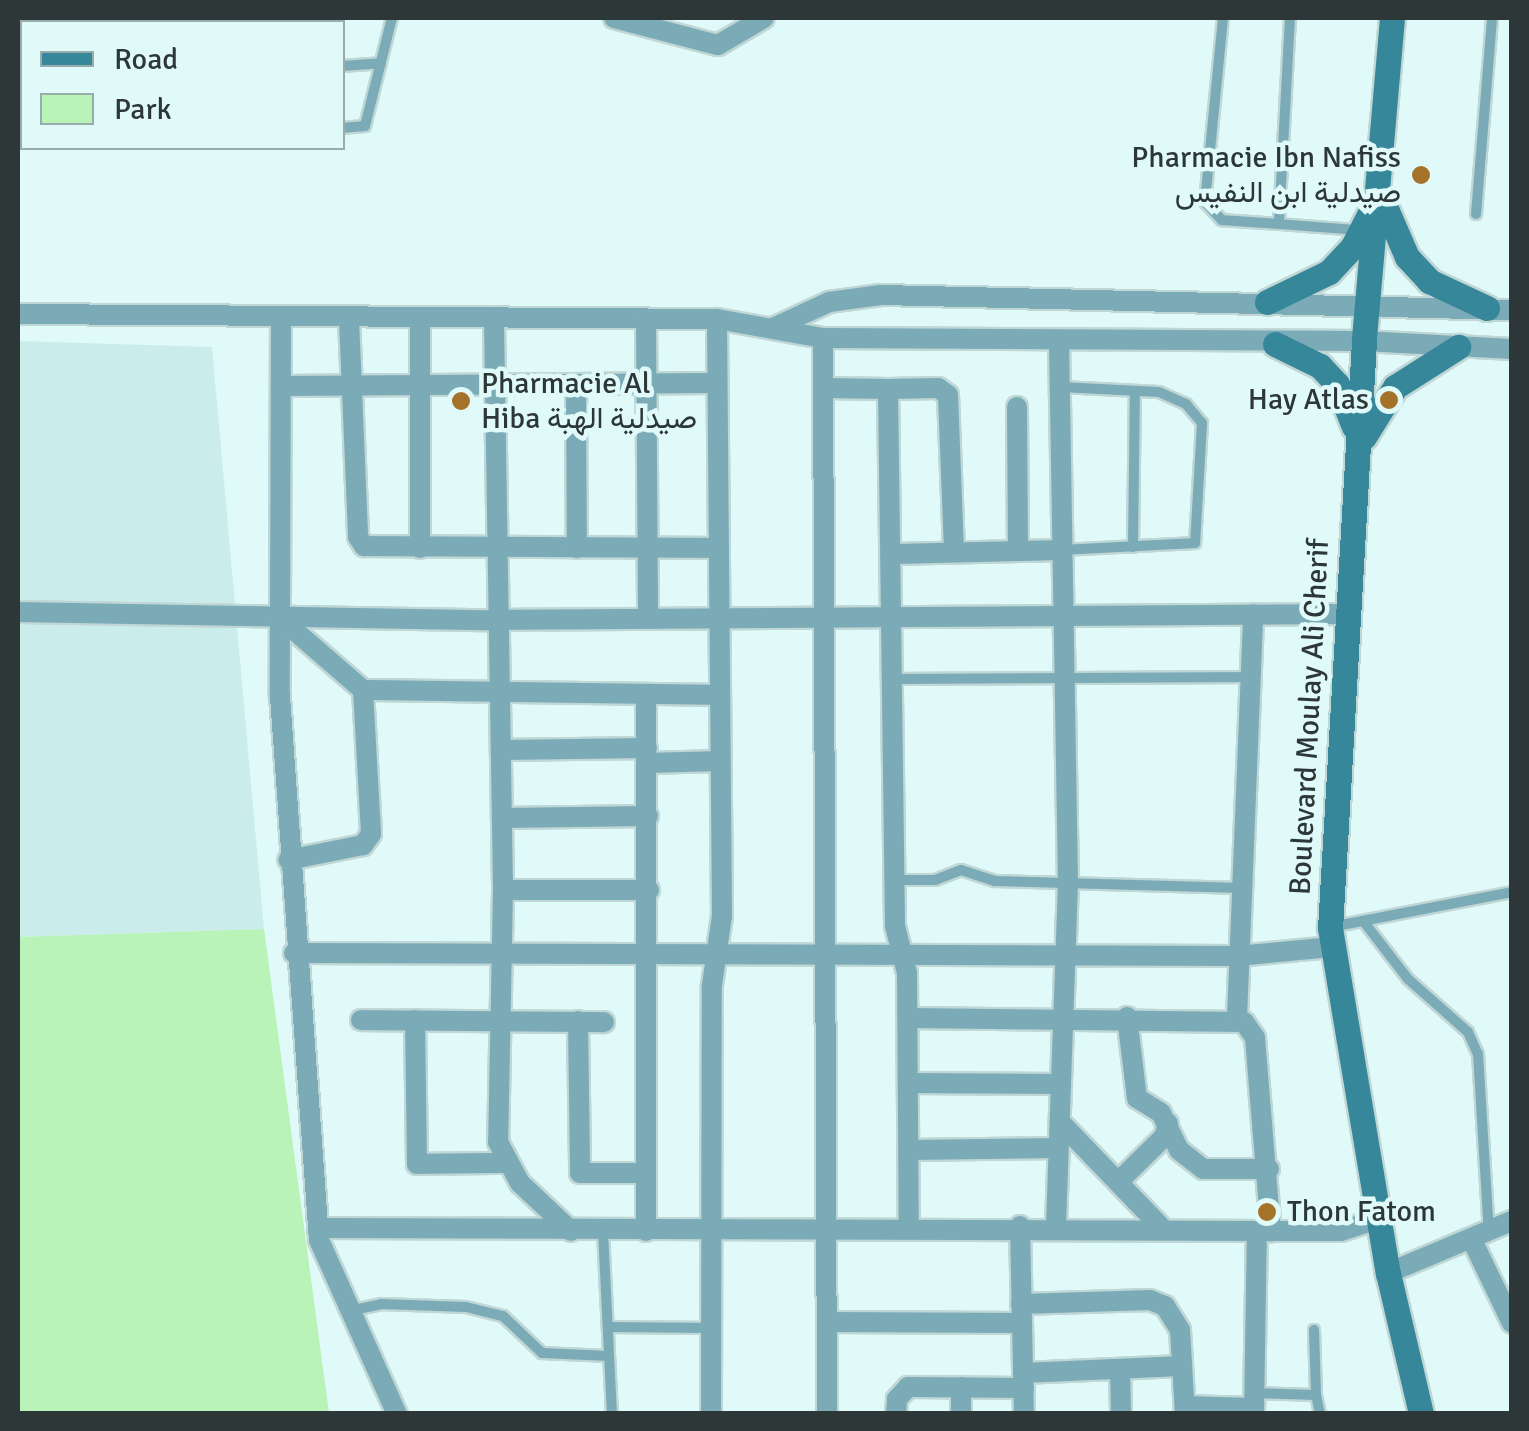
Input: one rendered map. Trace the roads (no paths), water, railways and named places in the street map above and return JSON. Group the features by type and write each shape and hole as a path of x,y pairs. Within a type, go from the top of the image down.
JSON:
{"main road":[{"name":"Boulevard Moulay Ali Cherif","path":"1392,18 1381,174 1370,230 1331,938 1388,1273 1420,1414"},
{"path":"1381,174 1383,198 1407,257 1456,298 1499,309"},
{"path":"1267,302 1329,272 1370,230"},
{"path":"1275,344 1299,352 1336,384 1358,451"},
{"path":"1358,451 1395,387 1458,347"}],"street":[{"path":"614,18 718,46 764,18"},
{"path":"775,327 829,302 863,296 1369,302 1499,309"},
{"path":"18,314 494,321 716,319 824,338 1275,344 1364,341 1512,350"},
{"path":"281,318 280,618 288,860 318,1228 323,1256 397,1414"},
{"path":"349,319 358,537 370,547 715,548"},
{"path":"646,319 648,616"},
{"path":"711,1414 710,1230 720,760 715,548 716,319"},
{"path":"420,320 420,548"},
{"path":"494,321 502,818 496,1124 505,1162 571,1231"},
{"path":"824,338 827,1414"},
{"path":"1056,1226 1068,883 1059,341"},
{"path":"281,386 715,383"},
{"path":"576,384 577,548"},
{"path":"826,388 938,388 948,395 954,550"},
{"path":"888,389 896,618 896,880 908,1018 909,1228"},
{"path":"1016,407 1018,550"},
{"path":"894,554 1062,550"},
{"path":"18,612 498,620 716,615 896,618 1348,614"},
{"path":"828,1322 1022,1314 1150,1300 1174,1315 1185,1410 1253,1405 1269,1169 1255,1038 1237,1018 1253,614"},
{"path":"280,618 363,690 718,695"},
{"path":"288,860 364,845 371,834 363,690"},
{"path":"646,694 646,1231"},
{"path":"501,750 720,760"},
{"path":"502,818 648,816"},
{"path":"502,890 648,890"},
{"path":"294,953 718,950 1238,956 1331,938"},
{"path":"908,1018 1237,1018"},
{"path":"1127,1018 1137,1098 1168,1124 1179,1150 1203,1170 1269,1169"},
{"path":"361,1020 604,1022"},
{"path":"415,1020 418,1164 505,1162"},
{"path":"578,1022 580,1173 646,1173"},
{"path":"908,1082 1061,1084"},
{"path":"1060,1122 1164,1229"},
{"path":"1118,1182 1164,1137 1168,1124"},
{"path":"909,1150 1058,1148"},
{"path":"318,1228 646,1231 1056,1226 1341,1231 1378,1218"},
{"path":"1388,1273 1512,1221"},
{"path":"1020,1226 1024,1414"},
{"path":"1481,1236 1512,1323"},
{"path":"896,1414 897,1399 908,1387 961,1386 1120,1368 1182,1366"},
{"path":"1120,1368 1120,1414"},
{"path":"961,1386 961,1414"}],"lane":[{"path":"345,128 366,126 392,18"},
{"path":"1223,18 1205,202 1222,220 1370,230"},
{"path":"1279,224 1290,18"},
{"path":"1476,214 1492,18"},
{"path":"345,66 381,63"},
{"path":"1061,387 1135,391 1174,398 1202,422 1195,543 1062,550"},
{"path":"1133,547 1135,391"},
{"path":"896,678 1252,678"},
{"path":"896,880 934,880 961,870 995,881 1242,888"},
{"path":"1331,938 1364,922 1512,892"},
{"path":"1364,922 1408,979 1468,1032 1478,1054 1481,1236"},
{"path":"604,1231 612,1414"},
{"path":"350,1311 381,1304 466,1306 503,1316 542,1354 609,1356"},
{"path":"608,1327 710,1328"},
{"path":"1314,1330 1320,1414"},
{"path":"1253,1405 1316,1395"}],"place":[{"name":"Pharmacie Ibn Nafiss صيدلية ابن النفيس","path":"1421,175"},
{"name":"Hay Atlas","path":"1389,400"},
{"name":"Pharmacie Al Hiba صيدلية الهبة","path":"461,401"},
{"name":"Thon Fatom","path":"1267,1212"}]}
